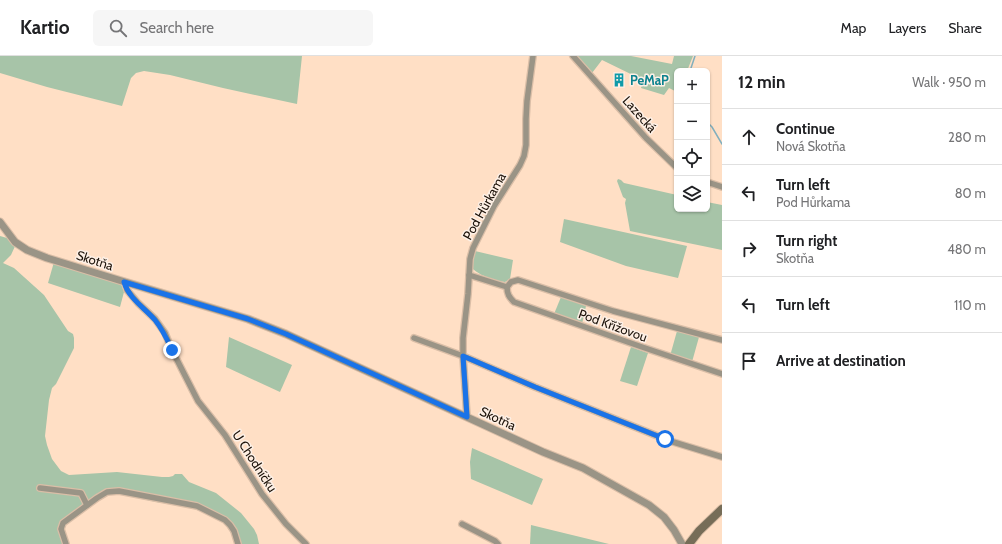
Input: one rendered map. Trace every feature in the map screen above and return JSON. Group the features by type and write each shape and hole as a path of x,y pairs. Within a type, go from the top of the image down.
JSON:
{"main road":[{"path":"689,544 699,531 722,509"}],"street":[{"name":"Pod Hůrkama","path":"467,417 463,338 470,259 473,248 494,206 520,165 524,156 526,145 527,101 533,56"},
{"name":"Lazecká","path":"572,56 646,138 674,165"},
{"path":"710,183 722,187"},
{"name":"Skotňa","path":"0,222 15,242 27,250 47,258 248,319 291,337 543,452 583,468 649,504 662,514 682,544"},
{"path":"469,275 507,287"},
{"name":"Pod Křížovou","path":"722,340 613,310 518,280 511,282 507,287 509,298 514,302 634,345 722,374"},
{"name":"U Chodníčku","path":"124,282 126,290 155,319 165,333 198,401 225,435 273,509 306,544"},
{"path":"414,338 463,356 535,387 670,441 722,458"},
{"path":"40,488 81,493 87,505"},
{"path":"66,544 61,529 63,522 108,492 119,491 198,506 225,520 234,531 238,544"},
{"path":"462,524 498,544"}],"green space":[{"path":"0,56 302,56 297,104 170,75 144,71 136,73 131,78 122,106 47,87 0,73"},
{"path":"576,56 631,56 672,64 674,56 693,56 688,68 674,68 674,90 669,88 664,95 641,88 643,80 602,60 592,73"},
{"path":"618,179 624,183 674,194 674,212 710,212 710,203 722,205 722,250 630,231 625,203 626,199 623,197 617,181"},
{"path":"564,219 687,246 678,278 626,266 560,242"},
{"path":"0,236 7,238 16,244 11,255 3,263 14,268 44,295 68,331 73,334 74,348 56,384 52,388 49,400 45,436 52,459 61,471 69,475 117,472 169,477 175,474 182,474 189,482 216,493 241,513 254,529 259,544 236,544 230,531 223,522 216,517 189,507 156,502 115,493 94,497 63,521 59,527 66,544 0,544"},
{"path":"475,251 513,260 510,279 505,282 475,271 472,268"},
{"path":"54,262 121,284 124,292 120,307 48,283"},
{"path":"561,297 586,306 582,324 554,314"},
{"path":"677,331 699,337 692,362 670,356"},
{"path":"229,337 292,365 280,392 226,367"},
{"path":"631,347 648,353 637,386 620,381"},
{"path":"472,448 543,479 532,505 471,479 470,462"},
{"path":"531,525 609,544 530,544"}],"waterway":[{"path":"691,68 695,56"},
{"path":"710,125 722,144"}],"place":[{"name":"PeMaP","path":"619,80"}],"route":[{"path":"172,350 165,333 155,319 126,290 124,282 248,319 286,334 467,417 463,356 535,387 665,439"}]}
